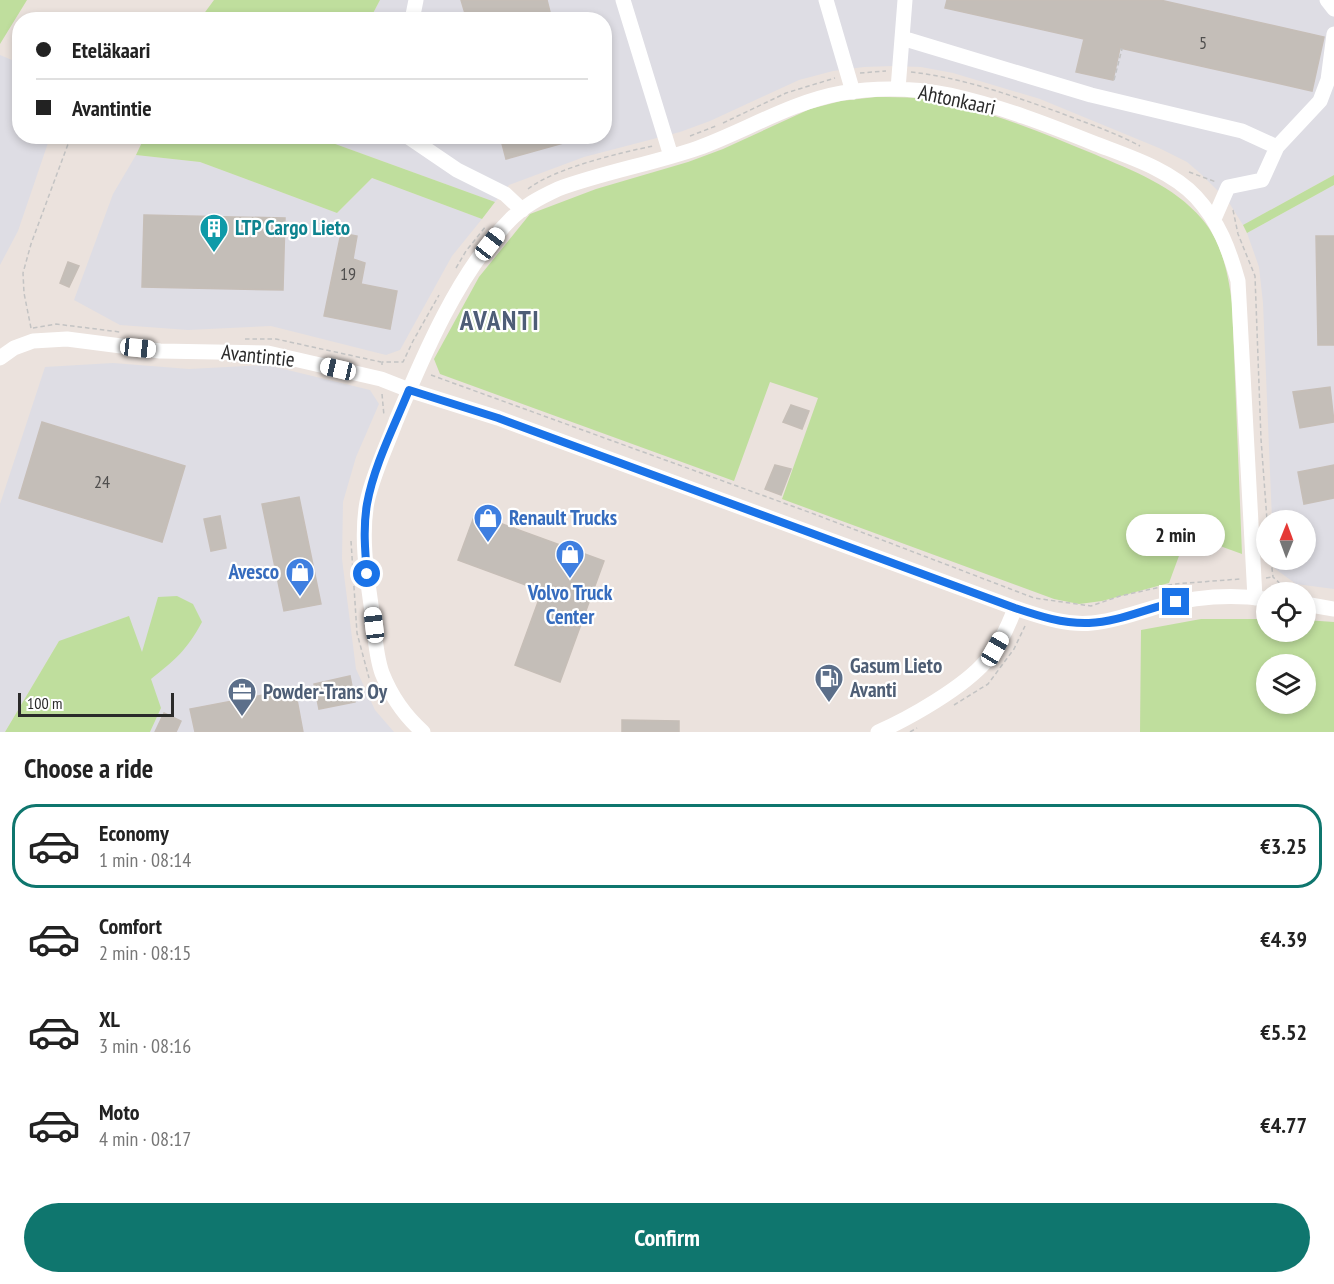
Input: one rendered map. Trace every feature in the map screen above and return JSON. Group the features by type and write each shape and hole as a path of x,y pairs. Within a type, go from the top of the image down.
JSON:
{"street":[{"path":"623,0 670,149"},
{"path":"826,0 853,92"},
{"path":"898,89 905,0"},
{"path":"1327,0 1334,9"},
{"path":"1214,219 1228,187 1262,180 1277,147 1320,101 1328,80 1334,34"},
{"path":"902,38 1091,95 1242,131 1277,147"},
{"name":"Ahtonkaari","path":"423,732 399,706 382,671 375,637 365,555 367,503 381,459 409,390 441,321 490,244 517,205 670,149 719,139 818,99 853,92 898,89 949,95 1016,113 1152,167 1178,182 1195,196 1214,219 1223,234 1238,281 1256,584"},
{"path":"419,144 457,170 505,194 517,205"},
{"name":"Avantintie","path":"0,358 14,348 33,341 67,339 160,351 268,353 381,379 498,418 1053,620 1091,623 1114,620 1162,605 1190,600 1256,598"},
{"path":"1316,603 1334,609"},
{"path":"878,732 915,713 974,673 995,649 1006,631 1015,608"}],"path":[{"path":"1114,81 1122,50 1120,49"},
{"path":"690,136 810,84 848,75 900,71 978,84 1101,128 1142,147"},
{"path":"1101,128 1103,123"},
{"path":"33,341 24,293 23,273 31,244 68,144"},
{"path":"517,205 533,185 567,170 622,153 670,149"},
{"path":"1187,172 1228,187 1238,234 1255,276 1261,439 1266,510"},
{"path":"456,268 466,251 489,223"},
{"path":"381,369 382,362 403,362 440,294"},
{"path":"428,374 814,513 1034,598 1091,606 1120,596 1174,584 1273,577"},
{"path":"1272,570 1273,577 1278,582"}],"shaded area":[{"path":"380,0 1334,0 1334,175 1243,225 1228,201 1201,174 1187,162 1159,148 1040,99 953,73 921,67 893,66 833,71 799,80 710,121 680,132 584,157 509,185 495,202 335,144 612,144 612,12 374,12"},
{"path":"0,55 12,60 12,144 48,144 18,231 0,265"},
{"path":"136,155 200,162 337,213 372,178 482,219 452,256 400,350 386,355 271,326 188,330 120,325 74,300 113,194"},
{"path":"1334,185 1334,589 1316,587 1316,582 1293,582 1277,570 1316,570 1316,510 1272,510 1263,303 1259,267 1247,233"},
{"path":"113,363 189,369 267,365 370,390 379,404 356,457 343,502 342,559 356,669 375,710 394,732 150,732 161,708 59,641 5,732 0,732 0,504 45,367"}],"green space":[{"path":"0,0 27,0 20,12 12,12 12,24 0,44"},
{"path":"214,0 380,0 374,12 205,12"},
{"path":"876,97 939,101 1030,128 1152,180 1191,207 1202,219 1219,248 1226,269 1232,303 1242,554 1187,534 1169,583 1102,601 1079,604 1054,599 782,499 818,398 770,382 734,481 440,374 434,359 479,277 530,214 596,189 688,162 723,149 810,109 841,101"},
{"path":"141,144 335,144 495,202 482,219 372,178 337,213 200,162 136,155"},
{"path":"1334,175 1334,185 1247,233 1243,225"},
{"path":"177,596 193,604 202,622 180,654 151,679 161,708 150,732 5,732 59,641 129,616 142,652 158,597"},
{"path":"1201,619 1256,619 1256,642 1316,642 1316,621 1334,622 1334,732 1140,732 1141,630"}],"building":[{"path":"461,0 547,0 550,12 465,12"},
{"path":"947,0 1160,0 1324,37 1312,91 1120,48 1113,80 1076,72 1084,39 945,8"},
{"path":"502,144 560,144 506,159"},
{"name":"LTP Cargo Lieto","path":"144,215 285,218 283,290 142,287"},
{"path":"341,233 357,236 353,259 365,263 361,284 397,291 390,329 324,316"},
{"path":"1316,236 1334,236 1334,345 1318,345"},
{"path":"68,262 79,266 69,287 60,283"},
{"path":"1330,387 1334,422 1300,428 1293,392"},
{"path":"791,405 809,411 802,429 783,422"},
{"path":"42,422 185,466 162,542 19,498"},
{"path":"775,465 791,469 781,495 765,489"},
{"path":"1334,465 1334,498 1304,504 1298,472"},
{"path":"299,497 321,604 284,611 262,504"},
{"path":"475,514 604,561 560,682 515,665 542,591 458,560"},
{"path":"220,516 226,548 211,551 204,519"},
{"path":"350,676 355,702 319,709 314,684"},
{"path":"295,689 303,732 195,732 190,709"},
{"path":"164,713 181,721 176,732 155,732"},
{"path":"622,720 679,721 679,732 622,732"}],"place":[{"name":"LTP Cargo Lieto","path":"214,254"},
{"name":"Renault Trucks","path":"488,544"},
{"name":"Volvo Truck Center","path":"570,580"},
{"name":"Avesco","path":"300,598"},
{"name":"Gasum Lieto Avanti","path":"829,704"},
{"name":"Powder-Trans Oy","path":"242,718"}],"district":[{"name":"AVANTI","path":"500,321"}],"route":[{"path":"367,574 365,555 367,503 381,459 409,390 498,418 1053,620 1076,623 1114,620 1176,602"}]}
